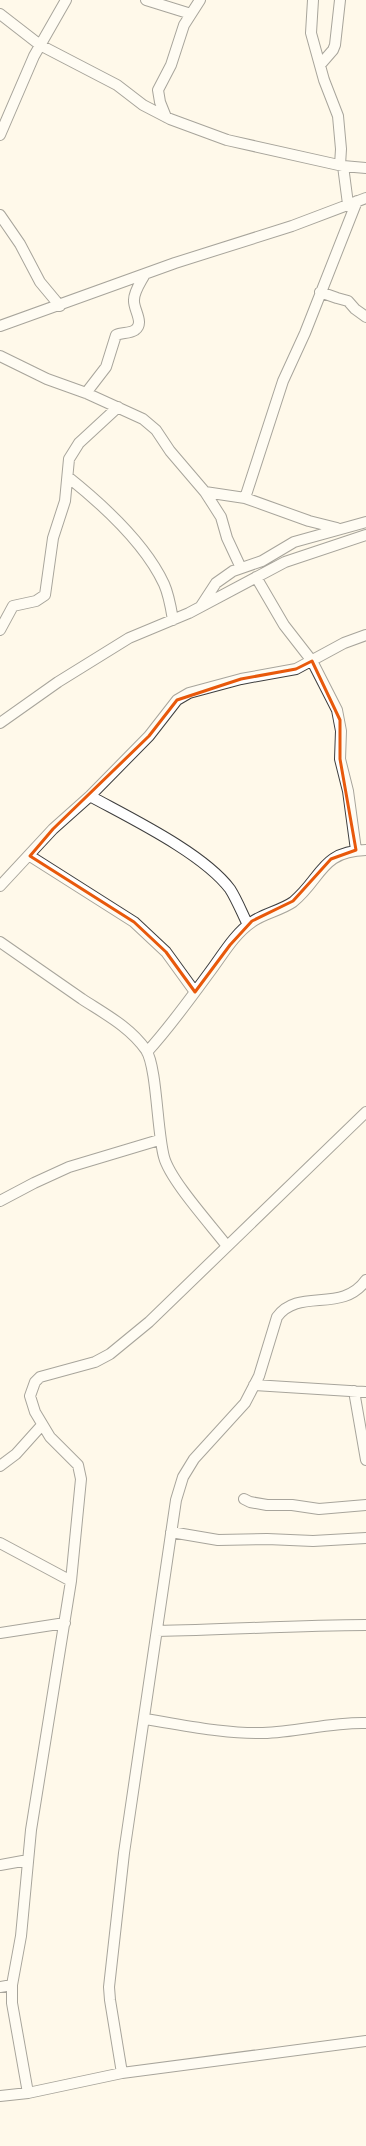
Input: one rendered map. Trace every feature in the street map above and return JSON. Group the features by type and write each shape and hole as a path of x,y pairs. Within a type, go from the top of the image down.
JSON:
{"street":[{"path":"0,135 40,44 66,0"},
{"path":"146,0 191,14"},
{"path":"166,117 160,102 158,90 171,64 184,25 200,0"},
{"path":"245,498 278,392 305,333 357,201 342,166 338,116 320,65 311,33 313,0"},
{"path":"320,65 333,50 340,0"},
{"path":"180,11 184,25"},
{"path":"0,14 40,44 117,85 143,105 166,117 227,140 342,166 366,168"},
{"path":"0,326 60,306 145,274 292,226 357,201"},
{"path":"0,214 20,244 40,282 60,306"},
{"path":"86,393 106,367 116,335 134,331 138,326 134,294 145,274"},
{"path":"320,292 348,301 355,309 366,317"},
{"path":"0,356 47,379 86,393 118,407 150,424 170,451 205,492 221,517 227,538 241,568"},
{"path":"0,630 13,606 36,602 45,595 53,538 65,501 69,459 74,450 118,407"},
{"path":"68,477 86,492 130,535 147,555 165,586 173,620"},
{"path":"205,492 245,498 309,521 339,529"},
{"path":"200,608 222,578 241,568 262,560 294,542 366,522"},
{"path":"0,723 104,652 129,638 200,608 285,562 366,535"},
{"path":"147,1052 168,1029 230,945 248,925 294,901 331,859 346,851 361,850 340,759 340,720 332,698 312,661 284,625 256,577"},
{"path":"0,885 30,856 53,829 90,796 149,736 177,700 189,694 241,679 296,669 344,643 366,635"},
{"path":"90,796 197,859 216,874 230,890 248,925"},
{"path":"30,856 140,926 166,952 195,992"},
{"path":"0,942 110,1016 139,1042 147,1052 154,1084 159,1140 164,1160 171,1172 227,1246"},
{"path":"28,2093 12,2003 12,1986 20,1936 28,1860 48,1720 71,1581 81,1479 80,1470 74,1459 50,1437 35,1412 30,1396 34,1382 40,1378 95,1362 110,1354 149,1322 366,1112"},
{"path":"0,1201 69,1167 159,1140"},
{"path":"122,2073 109,1987 124,1853 146,1719 156,1631 176,1500 183,1477 194,1459 245,1403 259,1376 277,1318 282,1311 310,1301 345,1297 354,1293 366,1280"},
{"path":"254,1385 366,1392"},
{"path":"354,1391 366,1460"},
{"path":"0,1466 16,1454 42,1425"},
{"path":"244,1499 262,1504 292,1505 319,1509 366,1505"},
{"path":"171,1532 218,1540 328,1541 366,1538"},
{"path":"0,1543 71,1581"},
{"path":"0,1633 65,1622"},
{"path":"156,1631 230,1630 319,1625 366,1625"},
{"path":"146,1719 214,1729 262,1733 333,1724 366,1724"},
{"path":"0,1865 28,1860"},
{"path":"0,1987 12,1986"},
{"path":"0,2096 28,2093 122,2073 366,2041"}],"highlighted area":[{"path":"312,661 340,720 340,759 356,850 331,859 293,901 252,921 230,945 195,992 166,952 134,922 30,856 53,829 149,736 177,700 241,679 296,669"}]}
